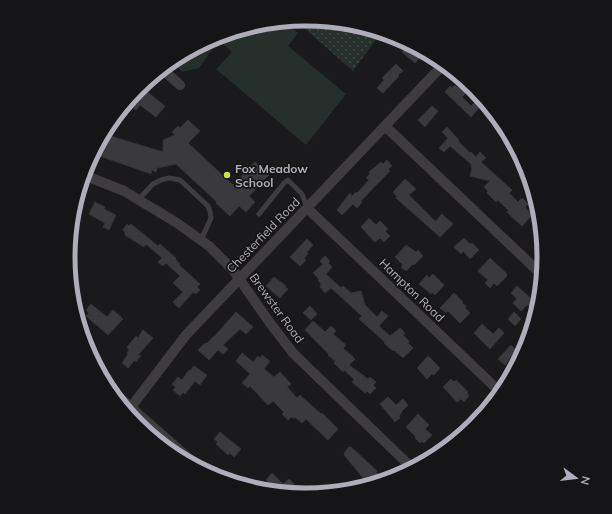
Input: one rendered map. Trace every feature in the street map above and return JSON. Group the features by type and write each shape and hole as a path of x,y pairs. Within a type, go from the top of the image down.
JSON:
{"street":[{"name":"Chesterfield Road","path":"130,407 186,335 439,69"},
{"path":"166,73 180,85"},
{"path":"385,126 537,270"},
{"name":"Brewster Road","path":"90,176 124,190 139,199 201,240 227,262 270,323 294,353 409,464"},
{"name":"Hampton Road","path":"307,208 496,388"},
{"path":"147,424 173,445"}],"lane":[{"path":"139,199 153,184 161,180 169,178 180,180 208,206 211,218 201,240"},
{"path":"260,214 288,180 302,194 307,208"}],"shaded area":[{"path":"289,26 298,33 288,46 346,94 306,145 216,69 232,52 222,42 261,30"},
{"path":"302,26 321,26 351,30 378,37 353,71"},
{"path":"215,45 199,68 182,72 176,66"}],"building":[{"path":"405,49 420,57 415,63 402,52"},
{"path":"396,64 403,71 383,93 377,88 384,80 382,78"},
{"path":"455,85 458,87 460,85 466,90 464,92 465,94 462,97 471,106 476,101 491,119 479,108 471,117 445,92 450,86 452,88"},
{"path":"146,91 165,106 156,117 140,105 136,110 131,106"},
{"path":"432,106 438,111 425,127 418,120"},
{"path":"188,120 200,131 188,143 233,185 255,162 269,175 249,196 255,202 246,212 239,206 230,216 176,164 157,168 156,172 152,170 151,174 99,156 109,136 163,152 163,140 175,135 172,132 178,126 180,128"},
{"path":"447,127 470,153 471,152 476,157 480,152 486,158 481,162 512,190 509,193 518,202 522,198 528,204 525,207 532,215 522,226 507,212 509,211 498,200 496,202 487,193 488,191 484,187 490,181 470,176 472,169 471,164 450,146 444,152 439,148 448,138 442,132"},
{"path":"387,160 392,166 388,169 390,171 361,201 362,202 357,208 353,204 342,215 337,210 350,193 352,196 356,192 357,193 369,180 366,178 370,174 369,172 381,162 383,164"},
{"path":"405,179 416,189 409,195 434,220 436,221 442,214 453,224 440,237 396,198 397,197 393,192"},
{"path":"95,202 105,207 104,209 116,215 109,230 103,227 105,223 89,214"},
{"path":"369,218 376,225 380,221 388,229 385,231 390,236 384,242 380,238 375,242 361,227"},
{"path":"127,224 129,226 131,224 158,246 160,244 176,258 175,259 180,264 179,265 200,284 197,287 200,290 196,294 193,292 179,308 173,302 183,292 173,283 180,276 166,263 163,266 158,262 162,258 146,244 144,247 125,235 123,230"},
{"path":"464,238 479,250 470,259 463,251 461,254 454,247"},
{"path":"307,239 313,245 304,258 306,260 300,266 290,257"},
{"path":"406,245 416,252 418,250 423,256 406,271 401,267 403,265 395,257"},
{"path":"325,256 330,261 328,263 332,267 326,274 341,288 343,286 351,293 361,291 365,305 377,317 382,311 388,316 379,326 390,336 400,328 405,333 403,335 413,348 403,358 394,350 393,351 359,319 362,316 331,288 325,293 320,287 321,284 318,280 319,279 313,273 323,264 320,261"},
{"path":"490,258 507,274 507,276 497,286 494,283 490,288 485,283 488,280 478,271"},
{"path":"433,274 444,285 435,295 432,292 431,294 419,284 427,275 429,278"},
{"path":"274,277 288,289 280,298 266,286"},
{"path":"517,286 533,300 532,305 530,307 527,305 521,311 513,303 517,299 511,293"},
{"path":"454,293 463,302 462,303 466,306 465,308 470,313 460,323 448,311 446,313 440,308"},
{"path":"91,304 107,317 113,310 123,319 108,335 86,316 89,313 86,310"},
{"path":"310,306 317,314 311,320 303,313"},
{"path":"236,312 253,327 246,334 240,329 223,345 228,349 223,354 218,350 209,360 198,350 214,337"},
{"path":"514,312 521,319 515,326 508,319"},
{"path":"313,321 325,332 331,326 336,331 333,334 346,345 343,348 355,359 349,365 368,379 370,377 376,382 373,385 376,388 370,394 367,391 365,393 352,382 354,379 344,370 343,372 334,363 335,361 328,355 329,354 305,330"},
{"path":"482,324 493,334 499,328 504,333 490,349 474,333"},
{"path":"143,330 153,338 138,355 141,356 136,362 135,360 128,368 122,363 128,354 127,353 129,350 127,347 136,336 138,338"},
{"path":"511,345 517,351 513,359 511,357 505,365 498,359"},
{"path":"242,353 253,362 258,356 260,358 262,355 270,361 264,369 274,377 280,372 291,384 287,387 297,398 300,395 321,414 322,413 338,429 328,440 306,419 302,423 296,418 291,417 288,420 282,414 284,412 273,401 268,405 250,386 248,388 242,383 250,374 236,361"},
{"path":"428,356 440,368 434,375 432,374 427,379 417,368"},
{"path":"194,366 207,375 200,385 195,381 185,394 183,392 180,396 173,390 176,387 172,384 178,377 182,380"},
{"path":"451,379 454,382 456,380 468,392 467,393 469,396 464,402 461,399 457,402 443,387"},
{"path":"388,397 396,405 403,399 408,405 402,411 399,416 400,418 395,422 380,404"},
{"path":"418,414 429,425 425,429 432,435 424,443 422,441 420,443 406,427"},
{"path":"220,432 241,449 234,457 230,453 228,455 216,444 218,442 214,439"},
{"path":"349,447 351,447 377,471 378,476 362,481 364,479 344,455"},
{"path":"272,473 283,484 289,479 294,484 291,488 271,485 266,480"}],"place":[{"name":"Fox Meadow School","path":"227,175"}]}
